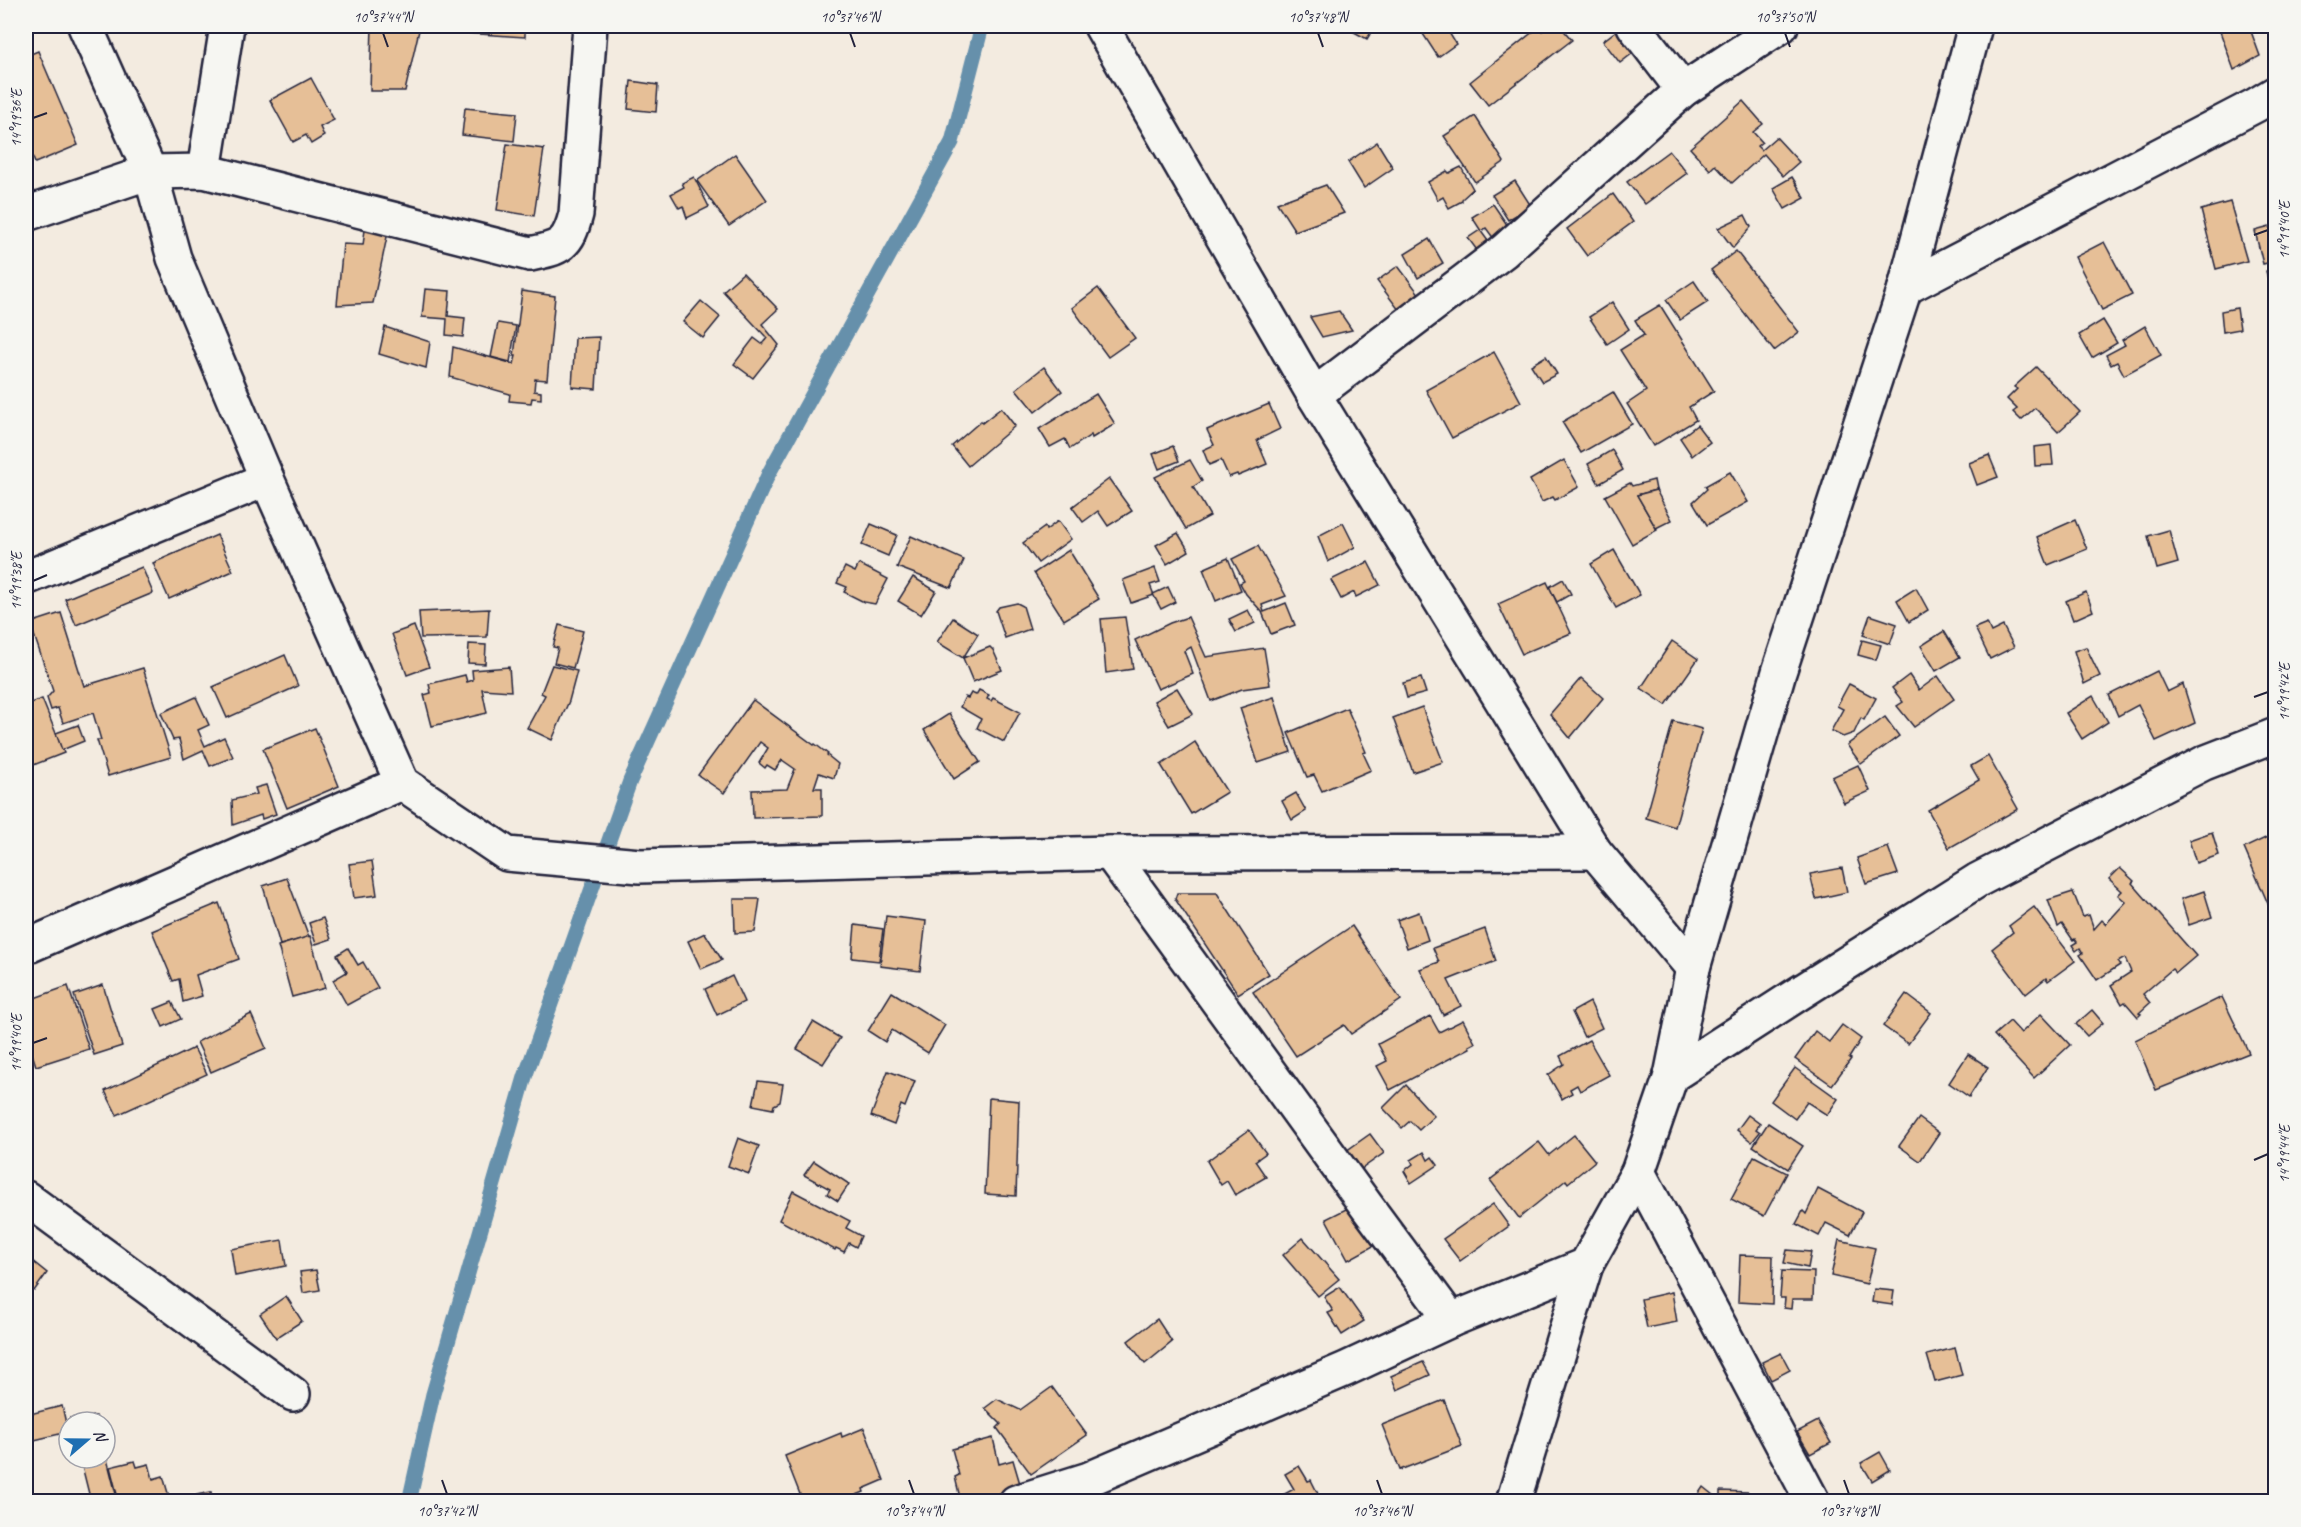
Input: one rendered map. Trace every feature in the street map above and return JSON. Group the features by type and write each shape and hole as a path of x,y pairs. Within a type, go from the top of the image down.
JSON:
{"street":[{"path":"85,26 150,172 174,258 267,478 402,783 507,854 640,866 1110,853 1594,852"},
{"path":"204,171 227,26"},
{"path":"26,214 150,172 204,171 530,254 553,250 570,236 576,214 590,26"},
{"path":"1101,26 1314,394 1594,852 1693,968"},
{"path":"1634,26 1683,90"},
{"path":"1314,394 1504,251 1683,90 1781,26"},
{"path":"1513,1502 1586,1265 1638,1172 1671,1076 1693,968 1779,672 1905,288 1975,26"},
{"path":"1905,288 2269,100"},
{"path":"26,578 267,478"},
{"path":"1671,1076 1978,880 2204,763 2276,735"},
{"path":"26,947 402,783"},
{"path":"1110,853 1451,1320"},
{"path":"1638,1172 1813,1502"},
{"path":"26,1198 293,1394"},
{"path":"1016,1502 1089,1479 1346,1369 1451,1320 1586,1265"}],"building":[{"path":"372,26 420,26 405,91 370,91"},
{"path":"421,26 525,26 525,37 420,30"},
{"path":"1343,26 1375,26 1367,39"},
{"path":"1435,26 1445,26 1456,44 1438,57 1423,34"},
{"path":"1550,26 1560,26 1572,40 1488,105 1470,82 1539,27 1542,31"},
{"path":"2218,26 2249,26 2260,56 2234,70"},
{"path":"1621,27 1638,49 1620,63 1603,41"},
{"path":"38,51 78,145 35,163 26,140 26,56"},
{"path":"311,78 334,120 320,127 324,136 311,144 306,135 293,142 270,100"},
{"path":"631,81 658,85 656,112 628,109"},
{"path":"1743,101 1763,124 1753,132 1762,142 1757,146 1761,150 1776,137 1799,162 1783,176 1764,154 1732,183 1715,165 1710,170 1690,148"},
{"path":"465,108 517,113 514,141 462,135"},
{"path":"1475,116 1504,162 1475,182 1444,136"},
{"path":"1377,142 1393,168 1364,188 1348,162"},
{"path":"507,144 544,149 534,216 497,210"},
{"path":"1669,151 1687,173 1645,204 1627,182"},
{"path":"735,154 767,200 729,226 697,181"},
{"path":"1461,167 1473,189 1462,201 1449,208 1443,197 1438,200 1428,182 1447,171 1449,173"},
{"path":"694,177 709,207 687,218 683,206 679,208 671,194 684,187 682,183"},
{"path":"1792,177 1805,198 1785,209 1773,188"},
{"path":"1515,181 1531,206 1508,220 1492,195"},
{"path":"1326,185 1344,213 1295,231 1277,203"},
{"path":"1613,194 1633,222 1587,256 1567,229"},
{"path":"2230,202 2247,261 2216,269 2201,210"},
{"path":"1493,204 1510,229 1494,239 1486,228 1481,231 1472,217"},
{"path":"1745,215 1751,227 1733,248 1718,228"},
{"path":"2270,227 2276,248 2276,261 2263,264 2255,231"},
{"path":"365,230 388,232 373,303 337,305 343,244 363,245"},
{"path":"1480,230 1491,245 1479,253 1468,238"},
{"path":"1429,239 1443,263 1418,278 1405,254"},
{"path":"2104,242 2132,295 2102,310 2075,257"},
{"path":"1736,251 1799,332 1774,351 1711,270"},
{"path":"1398,266 1420,295 1399,310 1377,281"},
{"path":"2276,269 2276,296 2272,296 2266,271"},
{"path":"743,273 778,309 762,324 779,345 753,378 734,364 754,338 762,344 767,338 723,291"},
{"path":"1694,281 1708,302 1680,320 1666,300"},
{"path":"1098,288 1135,338 1108,357 1072,308"},
{"path":"425,289 450,291 448,316 465,318 463,337 446,335 447,319 422,317"},
{"path":"522,291 555,296 547,380 535,379 534,391 541,392 541,399 532,398 531,403 509,401 510,394 450,377 453,347 514,364"},
{"path":"701,301 720,317 703,338 683,322"},
{"path":"1612,302 1629,329 1607,344 1589,317"},
{"path":"1660,305 1714,391 1689,407 1696,420 1653,446 1627,404 1646,391 1620,350 1644,335 1635,320"},
{"path":"2237,308 2240,329 2223,332 2221,311"},
{"path":"1339,311 1352,330 1322,337 1310,317"},
{"path":"2103,320 2117,343 2092,358 2079,335"},
{"path":"498,323 516,326 510,362 491,357"},
{"path":"2145,326 2161,355 2124,375 2117,362 2111,365 2106,355 2125,345 2122,340"},
{"path":"385,327 430,342 426,368 379,354"},
{"path":"599,337 596,389 572,387 575,338"},
{"path":"1494,352 1521,402 1452,438 1426,390"},
{"path":"1546,356 1557,374 1542,382 1531,365"},
{"path":"1044,367 1062,391 1035,412 1016,389"},
{"path":"2036,367 2080,412 2058,432 2035,408 2021,420 2013,412 2017,409 2007,399 2017,389 2014,387"},
{"path":"1613,392 1632,424 1581,453 1562,422"},
{"path":"1096,394 1115,424 1092,438 1091,435 1070,449 1065,439 1050,447 1039,429"},
{"path":"1269,404 1280,429 1257,440 1267,464 1238,476 1237,474 1229,477 1221,460 1209,465 1203,450 1214,445 1207,430"},
{"path":"1001,408 1015,426 968,466 952,446 981,421 982,423"},
{"path":"1697,425 1710,442 1692,456 1680,438"},
{"path":"2051,445 2053,465 2035,466 2034,447"},
{"path":"1173,446 1179,461 1159,469 1153,454"},
{"path":"1612,450 1623,470 1599,484 1588,464"},
{"path":"1989,455 1998,477 1977,485 1969,463"},
{"path":"1190,460 1202,481 1193,487 1210,516 1186,529 1155,477"},
{"path":"1564,460 1579,487 1555,500 1553,497 1542,502 1530,480"},
{"path":"1730,472 1748,502 1707,525 1693,502 1707,489 1705,486"},
{"path":"1109,479 1132,511 1108,526 1098,511 1083,522 1072,507"},
{"path":"1654,480 1656,490 1637,495 1657,530 1632,544 1605,496 1630,483 1632,486"},
{"path":"1656,490 1672,520 1656,528 1637,495"},
{"path":"2075,520 2087,549 2048,565 2037,537"},
{"path":"1058,521 1071,539 1038,563 1023,543 1045,527 1046,530"},
{"path":"1343,523 1355,547 1328,562 1318,536"},
{"path":"871,524 897,535 888,556 862,545"},
{"path":"2169,530 2178,563 2157,569 2148,536"},
{"path":"1178,533 1189,551 1167,564 1156,545"},
{"path":"217,535 233,571 169,599 153,563"},
{"path":"911,536 964,560 951,588 897,567"},
{"path":"1258,546 1286,596 1262,605 1264,612 1286,603 1295,625 1271,634 1262,612 1246,594 1240,583 1244,581 1232,559"},
{"path":"1069,550 1099,599 1064,620 1034,573"},
{"path":"1614,550 1640,595 1616,608 1591,564"},
{"path":"1228,558 1241,590 1216,601 1203,569"},
{"path":"1368,562 1380,585 1356,597 1354,592 1341,599 1331,580"},
{"path":"859,564 888,579 875,604 864,602 844,592 847,587 837,583 845,567 855,572"},
{"path":"142,567 153,593 76,625 65,599"},
{"path":"1155,568 1160,582 1150,585 1154,595 1131,603 1123,580"},
{"path":"913,577 936,591 921,615 898,601"},
{"path":"1563,579 1571,594 1557,602 1549,587"},
{"path":"1547,582 1571,633 1522,654 1498,604"},
{"path":"1168,587 1175,602 1161,609 1153,594"},
{"path":"1916,588 1928,610 1909,622 1897,600"},
{"path":"2086,592 2093,611 2073,620 2066,601"},
{"path":"1017,603 1023,606 1030,629 1005,638 996,611 999,607"},
{"path":"489,609 487,637 421,638 419,612"},
{"path":"1248,610 1255,623 1236,632 1229,619"},
{"path":"61,613 84,686 143,668 171,757 108,776 97,740 101,740 93,713 63,723 58,708 51,710 47,698 53,691 30,623"},
{"path":"1870,615 1897,624 1890,644 1863,635"},
{"path":"1125,617 1133,669 1106,673 1101,619"},
{"path":"1188,617 1206,657 1264,648 1270,685 1242,689 1211,701 1191,647 1184,651 1193,674 1158,689 1135,640"},
{"path":"953,618 978,634 963,658 937,642"},
{"path":"1987,623 1991,632 2003,626 2014,647 1990,659 1975,628"},
{"path":"559,625 583,631 573,668 554,663 558,648 553,647"},
{"path":"414,626 429,667 407,675 392,634"},
{"path":"1944,631 1960,657 1936,671 1921,646"},
{"path":"1862,640 1881,645 1876,660 1858,655"},
{"path":"1672,641 1698,659 1666,705 1641,688"},
{"path":"469,644 486,645 485,664 468,663"},
{"path":"990,647 1002,670 973,682 963,658"},
{"path":"2086,647 2100,676 2084,684 2074,651"},
{"path":"285,655 298,686 227,718 213,687"},
{"path":"552,665 577,671 569,701 552,740 527,728 545,695 541,693"},
{"path":"509,667 511,691 482,689 487,713 432,726 424,695 431,693 429,684 465,675 467,682 473,680 472,670"},
{"path":"2157,671 2167,692 2183,684 2195,723 2156,741 2138,705 2118,716 2109,695"},
{"path":"1909,675 1919,690 1938,676 1954,699 1914,727 1897,706 1903,702 1892,688"},
{"path":"1421,678 1426,693 1407,698 1403,683"},
{"path":"1581,678 1603,698 1570,738 1550,714"},
{"path":"1849,684 1876,698 1864,720 1861,718 1854,733 1843,737 1831,731 1843,709 1837,706"},
{"path":"1177,688 1193,714 1169,726 1154,701"},
{"path":"979,690 989,695 987,699 991,701 993,698 1020,712 1004,742 977,728 981,719 960,707 965,697 968,698 971,693 976,695"},
{"path":"2093,696 2108,722 2082,739 2066,713"},
{"path":"196,697 209,725 198,730 205,746 224,737 233,757 210,766 203,750 184,759 179,739 173,740 161,713"},
{"path":"1274,697 1291,752 1258,763 1240,708"},
{"path":"42,699 64,753 26,768 26,705"},
{"path":"753,700 815,744 838,764 834,778 819,773 814,788 822,788 822,816 753,818 752,790 787,789 795,769 782,760 775,770 767,765 765,768 759,763 768,748 760,742 724,793 698,775"},
{"path":"1422,707 1443,762 1413,772 1393,718"},
{"path":"1347,708 1366,752 1363,753 1371,770 1322,791 1314,775 1307,777 1288,733"},
{"path":"949,714 980,762 954,779 924,730"},
{"path":"1885,717 1899,736 1861,764 1847,745"},
{"path":"1673,721 1702,729 1675,827 1646,818"},
{"path":"78,725 84,741 62,750 56,733"},
{"path":"315,728 339,786 287,808 263,749"},
{"path":"1195,742 1227,792 1191,814 1161,765"},
{"path":"1988,756 2018,809 1949,848 1928,810 1979,780 1971,766"},
{"path":"1858,765 1870,791 1844,803 1832,777"},
{"path":"266,785 276,814 262,819 261,815 233,825 232,800 257,794 255,788"},
{"path":"1296,793 1306,811 1292,820 1282,801"},
{"path":"2212,832 2219,855 2196,863 2189,840"},
{"path":"2276,833 2276,903 2269,906 2244,848"},
{"path":"1888,847 1898,874 1866,884 1857,858"},
{"path":"372,861 377,895 354,898 349,864"},
{"path":"1842,868 1847,892 1816,899 1810,874"},
{"path":"2120,868 2134,881 2132,883 2196,956 2176,973 2172,969 2143,994 2150,1003 2139,1013 2141,1014 2138,1017 2125,1002 2122,1004 2111,985 2131,972 2125,958 2118,962 2120,965 2097,980 2080,955 2083,953 2080,948 2076,951 2072,945 2077,942 2075,939 2073,940 2062,924 2058,927 2048,900 2073,892 2083,917 2089,915 2094,929 2102,920 2106,924 2126,902 2118,895 2122,891 2109,879"},
{"path":"287,878 309,937 280,945 263,886"},
{"path":"2204,891 2212,917 2189,925 2181,899"},
{"path":"1177,893 1217,893 1269,974 1238,994 1175,899"},
{"path":"734,899 760,899 755,932 735,933"},
{"path":"219,903 239,959 196,975 202,996 183,1002 179,979 173,981 152,931"},
{"path":"2034,907 2075,961 2048,981 2046,978 2026,994 1992,949 2013,932 2009,926"},
{"path":"1419,912 1428,940 1407,948 1397,920"},
{"path":"886,916 926,921 920,971 880,966"},
{"path":"323,918 331,939 316,944 309,923"},
{"path":"855,925 883,929 879,961 852,958"},
{"path":"1352,926 1401,1000 1351,1034 1344,1025 1296,1056 1253,992"},
{"path":"1485,929 1496,961 1448,980 1461,1006 1443,1015 1420,969 1439,962 1433,948"},
{"path":"705,933 722,960 701,969 688,941"},
{"path":"310,936 325,988 292,997 278,946"},
{"path":"348,948 358,965 363,962 378,988 347,1005 333,980 347,972 337,955"},
{"path":"732,976 744,1002 717,1015 705,989"},
{"path":"103,985 122,1046 94,1055 74,995"},
{"path":"68,986 89,1049 36,1066 26,1035 26,1001"},
{"path":"892,992 945,1025 928,1053 892,1030 885,1042 868,1031"},
{"path":"1906,994 1931,1013 1908,1044 1883,1026"},
{"path":"2222,997 2249,1053 2156,1090 2135,1040"},
{"path":"172,1002 181,1019 163,1027 155,1009"},
{"path":"1590,1002 1602,1028 1584,1037 1572,1012"},
{"path":"2092,1010 2103,1023 2087,1036 2076,1024"},
{"path":"251,1014 266,1048 211,1072 197,1042"},
{"path":"2041,1014 2070,1045 2034,1078 1994,1035 2010,1021 2021,1033"},
{"path":"1430,1016 1439,1032 1463,1020 1475,1043 1469,1046 1470,1048 1390,1090 1377,1066 1387,1061 1378,1044"},
{"path":"813,1022 840,1038 823,1064 797,1049"},
{"path":"1842,1025 1861,1039 1849,1058 1851,1059 1832,1085 1795,1059 1815,1031 1829,1042"},
{"path":"1589,1040 1609,1075 1580,1091 1577,1085 1570,1089 1572,1093 1562,1099 1548,1075 1564,1064 1560,1056"},
{"path":"194,1048 207,1074 117,1115 105,1091"},
{"path":"1968,1054 1988,1067 1969,1097 1949,1083"},
{"path":"1795,1068 1838,1099 1827,1115 1807,1102 1795,1119 1771,1101"},
{"path":"888,1071 915,1081 905,1107 901,1105 894,1125 871,1116"},
{"path":"758,1081 783,1084 780,1102 774,1105 773,1109 753,1105"},
{"path":"1406,1085 1434,1116 1419,1130 1410,1121 1402,1128 1383,1108"},
{"path":"989,1098 1019,1101 1016,1196 985,1194"},
{"path":"1748,1115 1760,1124 1756,1129 1760,1132 1752,1142 1737,1130"},
{"path":"1919,1118 1939,1133 1920,1161 1899,1146"},
{"path":"1768,1123 1803,1146 1788,1169 1753,1146"},
{"path":"1249,1130 1266,1153 1255,1161 1266,1177 1235,1195 1227,1181 1221,1185 1207,1161"},
{"path":"1370,1134 1384,1153 1353,1175 1339,1156"},
{"path":"1574,1135 1595,1161 1568,1183 1566,1180 1519,1218 1490,1180 1539,1142 1549,1155"},
{"path":"738,1138 759,1146 749,1174 728,1166"},
{"path":"1424,1152 1428,1160 1432,1157 1438,1165 1411,1183 1404,1171 1413,1164 1411,1160"},
{"path":"1754,1156 1787,1173 1764,1216 1731,1199"},
{"path":"814,1161 849,1184 838,1201 827,1194 830,1189 804,1175"},
{"path":"1818,1189 1862,1212 1850,1235 1826,1223 1819,1236 1796,1224 1803,1211 1806,1214"},
{"path":"793,1191 850,1221 846,1228 861,1236 856,1247 849,1243 844,1252 836,1248 835,1250 779,1220"},
{"path":"1356,1204 1377,1244 1348,1260 1326,1219"},
{"path":"1493,1204 1509,1226 1460,1261 1443,1239"},
{"path":"1303,1238 1339,1279 1318,1296 1283,1255"},
{"path":"282,1240 286,1266 235,1276 231,1249"},
{"path":"1839,1240 1875,1248 1867,1284 1831,1276"},
{"path":"1787,1250 1811,1252 1808,1268 1784,1263"},
{"path":"1740,1255 1773,1256 1772,1304 1738,1302"},
{"path":"26,1256 47,1273 34,1291 26,1285"},
{"path":"316,1270 320,1290 303,1293 300,1272"},
{"path":"1782,1271 1814,1272 1813,1299 1792,1299 1791,1309 1784,1308 1785,1298 1780,1298"},
{"path":"1340,1287 1364,1321 1342,1335 1328,1313 1333,1311 1324,1297"},
{"path":"1874,1289 1894,1291 1892,1305 1872,1302"},
{"path":"1672,1292 1677,1322 1647,1328 1641,1299"},
{"path":"286,1296 302,1321 276,1338 260,1314"},
{"path":"1157,1319 1172,1342 1145,1364 1128,1341"},
{"path":"1955,1348 1962,1375 1935,1382 1927,1355"},
{"path":"1781,1353 1790,1370 1771,1380 1762,1362"},
{"path":"1423,1362 1430,1375 1397,1390 1391,1376"},
{"path":"1052,1387 1087,1435 1031,1474 997,1428 1001,1424 985,1408 997,1399 1020,1410"},
{"path":"1444,1400 1462,1446 1400,1470 1382,1425"},
{"path":"62,1406 63,1410 57,1410 57,1435 26,1442 26,1415"},
{"path":"1818,1421 1831,1443 1810,1454 1797,1432"},
{"path":"864,1428 884,1480 863,1489 864,1492 839,1502 803,1502 785,1456 841,1433 842,1437"},
{"path":"993,1438 999,1464 1013,1460 1021,1487 969,1502 961,1502 955,1477 959,1475 952,1449"},
{"path":"1880,1452 1890,1470 1872,1481 1861,1463"},
{"path":"135,1461 137,1467 149,1464 153,1479 163,1476 170,1500 119,1502 111,1470 117,1470 117,1465"},
{"path":"1299,1466 1308,1481 1311,1480 1322,1502 1276,1502 1275,1499 1294,1489 1285,1474"},
{"path":"83,1470 110,1470 118,1502 91,1502"},
{"path":"1703,1487 1718,1499 1718,1502 1693,1502"},
{"path":"1720,1491 1748,1492 1747,1502 1720,1502"},
{"path":"211,1492 213,1502 197,1502 196,1495"}],"waterway":[{"path":"409,1502 433,1394 525,1077 630,781 769,473 952,142 982,26"}]}
